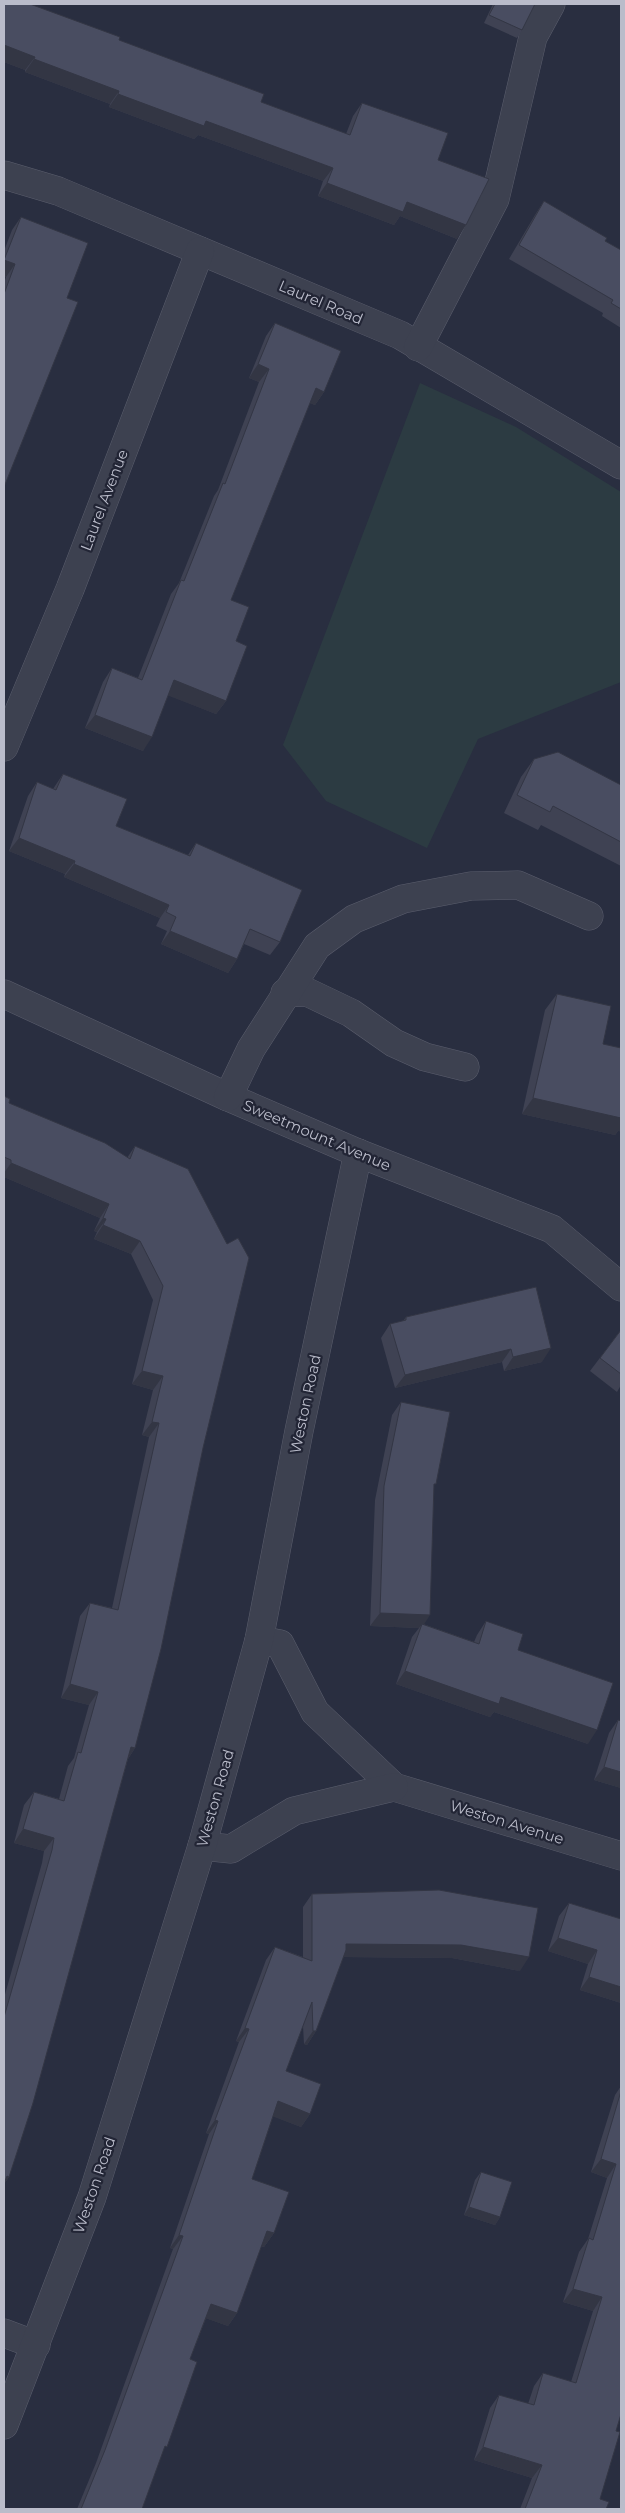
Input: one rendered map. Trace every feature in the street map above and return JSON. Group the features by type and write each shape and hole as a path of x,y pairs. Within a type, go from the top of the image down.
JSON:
{"street":[{"path":"418,347 495,199 533,37 551,4"},
{"name":"Laurel Road","path":"4,175 58,191 400,335 621,465"},
{"name":"Laurel Avenue","path":"4,747 70,589 200,251"},
{"path":"228,1097 251,1048 316,946 354,919 403,899 471,886 518,885 589,916"},
{"path":"285,994 307,992 351,1013 394,1043 425,1056 465,1067"},
{"name":"Sweetmount Avenue","path":"4,994 228,1097 358,1153 552,1229 621,1287"},
{"name":"Weston Road","path":"4,2425 36,2346 92,2196 202,1846 259,1640 299,1431 358,1153"},
{"name":"Weston Avenue","path":"259,1640 280,1644 315,1712 394,1787 621,1856"},
{"path":"202,1846 231,1849 294,1811 394,1787"},
{"path":"4,2333 36,2346"}],"shaded area":[{"path":"420,383 516,427 621,492 621,682 478,739 427,848 326,801 283,745"}],"building":[{"path":"4,4 30,4 120,37 119,40 264,94 261,102 350,135 362,103 448,133 438,160 489,179 466,225 407,202 403,212 327,183 333,168 206,121 204,126 118,94 119,91 34,59 35,57 4,45"},
{"path":"495,4 535,4 522,30 489,15"},
{"path":"544,201 607,238 605,241 621,250 621,309 611,303 613,300 519,245"},
{"path":"21,217 88,243 67,298 78,302 4,487 4,294 15,264 4,260"},
{"path":"275,323 341,351 324,392 316,388 231,600 249,607 236,641 247,646 226,701 174,680 152,737 95,715 112,668 142,680 181,580 184,581 223,483 225,484 269,369 258,364"},
{"path":"558,752 621,785 621,842 553,806 550,812 517,795 534,759"},
{"path":"63,774 127,799 116,826 190,856 196,843 302,890 280,942 250,929 237,959 170,931 176,917 166,912 169,905 74,864 75,861 19,838 37,782 56,790"},
{"path":"557,994 611,1006 603,1044 621,1048 621,1118 533,1098"},
{"path":"4,1096 10,1099 9,1103 105,1143 130,1159 135,1146 188,1169 227,1244 238,1238 249,1258 203,1448 161,1649 135,1748 131,1747 33,2103 9,2177 7,2176 4,2184 4,2017 54,1838 23,1829 34,1792 64,1801 78,1752 81,1753 98,1692 70,1684 90,1603 118,1610 159,1423 152,1422 163,1376 142,1371 163,1286 140,1241 103,1225 106,1219 103,1218 109,1204 11,1163 11,1160 4,1157"},
{"path":"536,1287 551,1348 513,1357 511,1349 405,1375 390,1324 406,1320 406,1317"},
{"path":"621,1330 621,1374 600,1358"},
{"path":"401,1402 450,1412 436,1484 434,1484 430,1615 380,1613 384,1486"},
{"path":"486,1621 523,1634 518,1650 613,1683 597,1730 501,1697 499,1704 405,1671 422,1624 479,1644"},
{"path":"618,1720 621,1721 621,1772 604,1767"},
{"path":"439,1890 538,1908 529,1957 461,1945 346,1944 346,1950 316,2031 313,2031 312,2002 286,2071 321,2084 310,2114 278,2101 252,2179 289,2192 274,2233 267,2231 237,2313 211,2304 190,2359 197,2362 167,2447 165,2446 142,2509 81,2509 105,2450 183,2236 179,2235 218,2121 215,2120 249,2029 245,2028 275,1947 312,1961 312,1894"},
{"path":"569,1903 621,1919 621,1987 589,1977 597,1950 558,1938"},
{"path":"621,2091 621,2414 616,2431 620,2432 600,2499 609,2502 606,2509 525,2509 542,2465 483,2447 499,2395 534,2405 543,2373 576,2383 602,2297 573,2289 589,2238 593,2240 616,2164 601,2159"},
{"path":"481,2172 512,2182 500,2217 469,2207"}]}
